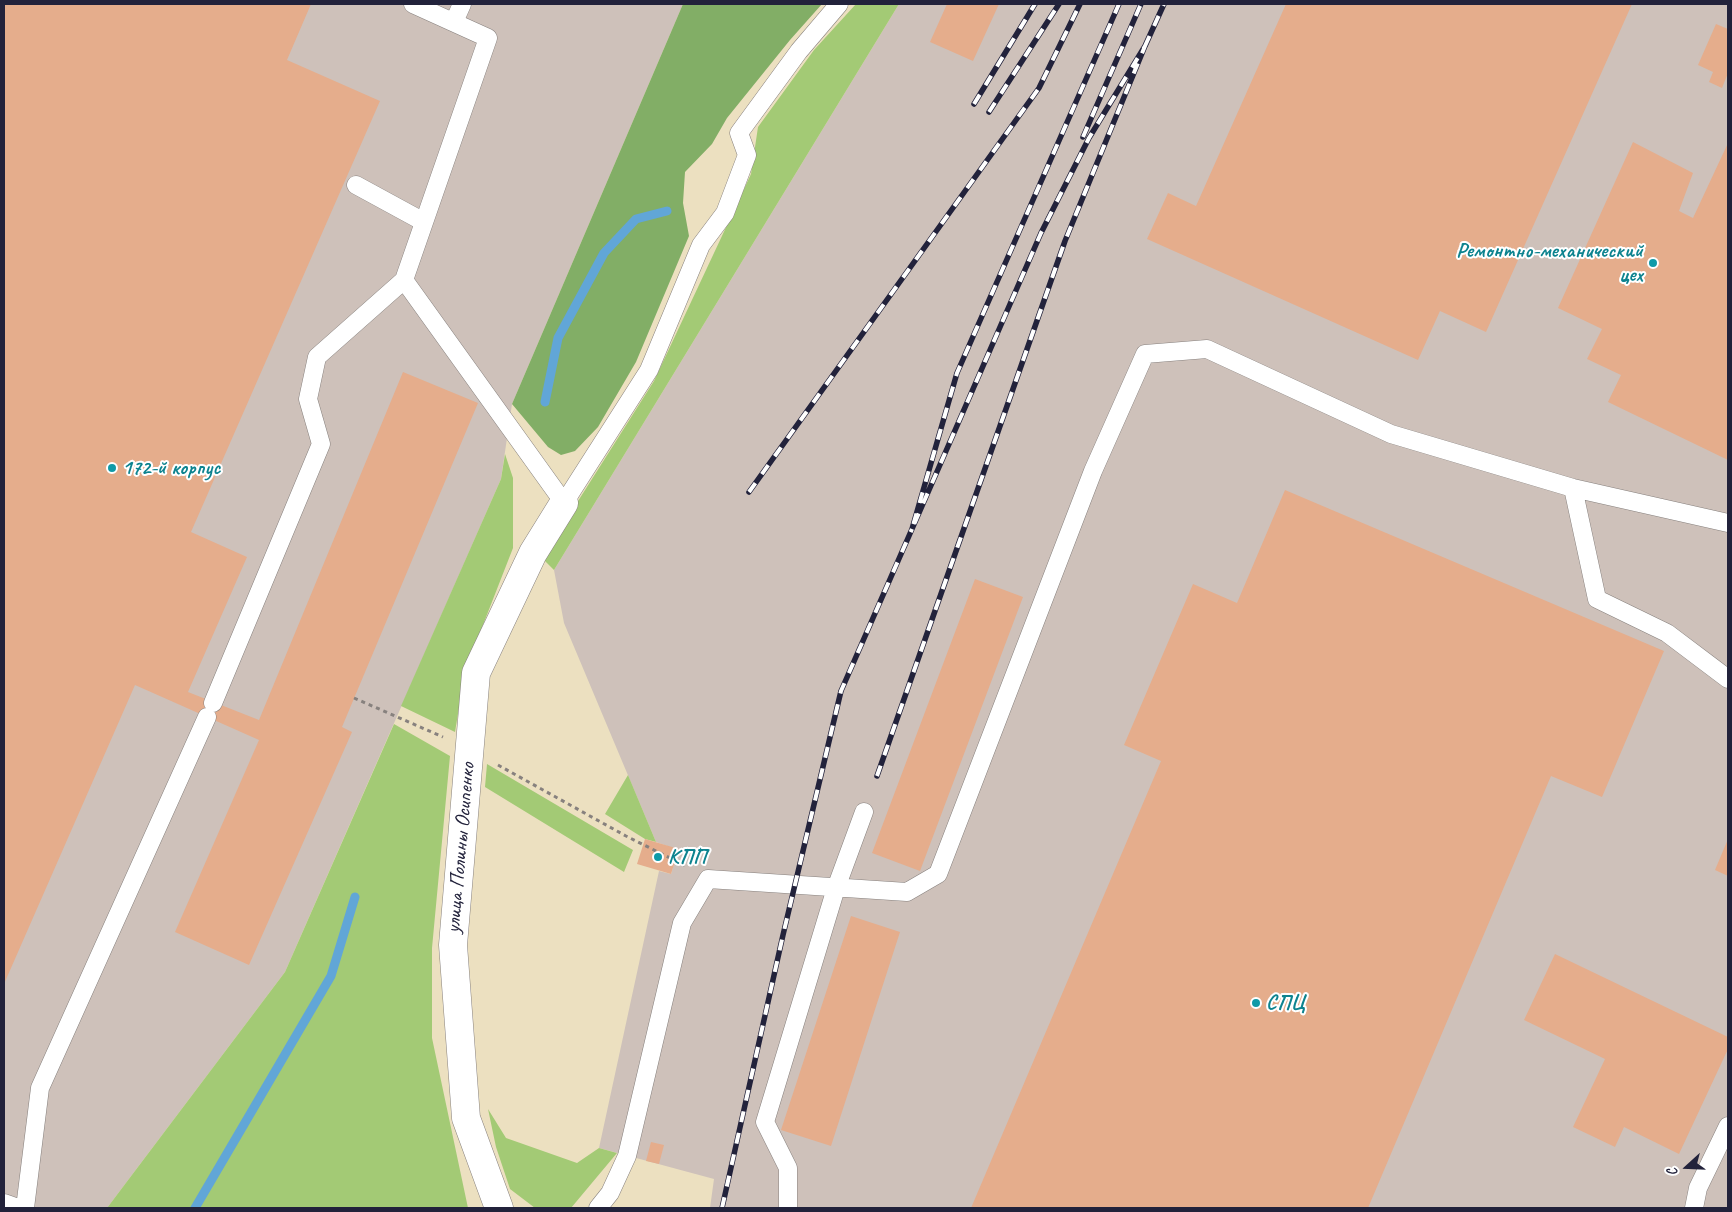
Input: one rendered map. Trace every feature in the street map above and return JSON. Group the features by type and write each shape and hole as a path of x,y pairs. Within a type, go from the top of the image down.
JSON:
{"street":[{"name":"улица Полины Осипенко","path":"499,1208 466,1118 453,945 476,673 533,553 564,503"}],"lane":[{"path":"25,1208 40,1088 210,710 321,444 308,399 317,357 404,280 488,38 413,4"},
{"path":"454,22 462,4"},
{"path":"404,280 564,503 649,370 701,245 725,213 747,155 739,133 799,50 839,4"},
{"path":"356,185 424,222"},
{"path":"598,1208 610,1193 627,1156 682,923 708,879 907,892 938,874 1093,471 1145,354 1207,349 1391,434 1573,488 1728,523"},
{"path":"1573,488 1597,599 1667,633 1728,679"},
{"path":"788,1208 788,1168 766,1122 836,888 864,812"},
{"path":"1694,1208 1698,1188 1728,1126"},
{"path":"4,1203 18,1208"}],"path":[{"path":"354,698 470,749 626,836 681,862 708,879"}],"shaded area":[{"path":"4,4 683,4 512,404 501,479 285,972 107,1208 4,1208"},
{"path":"899,4 1728,4 1728,1208 710,1208 714,1179 599,1148 659,871 671,874 678,850 656,842 564,623 554,570"}],"green space":[{"path":"683,4 822,4 790,40 727,118 712,144 685,172 683,203 689,236 636,362 598,427 575,451 561,455 548,447 512,404"},
{"path":"856,4 899,4 554,570 542,558 654,381 751,174 758,127 814,50"},
{"path":"505,454 513,478 513,548 465,671 455,732 401,706 501,479"},
{"path":"394,724 450,756 432,948 432,1038 468,1208 107,1208 285,972"},
{"path":"487,764 633,850 624,872 485,787"},
{"path":"628,775 656,842 645,839 605,814"},
{"path":"488,1109 506,1138 577,1163 599,1148 617,1153 571,1208 535,1208 510,1189 496,1147"}],"building":[{"name":"172-й корпус","path":"4,4 311,4 287,60 380,101 191,532 247,557 188,692 259,720 403,372 478,403 342,727 352,732 249,965 175,932 259,740 135,685 4,984"},
{"path":"947,4 999,4 973,61 930,42"},
{"path":"1286,4 1632,4 1486,332 1440,311 1418,360 1147,239 1168,193 1196,206"},
{"path":"1716,24 1728,29 1728,73 1722,88 1709,82 1713,72 1698,65"},
{"name":"Ремонтно-механический цех","path":"1633,142 1693,173 1679,211 1693,218 1728,143 1728,460 1608,402 1621,375 1587,359 1602,329 1558,308"},
{"name":"СПЦ","path":"1285,490 1664,651 1602,797 1551,776 1368,1208 971,1208 1161,761 1124,745 1193,584 1237,603"},
{"path":"975,579 1023,597 920,871 872,853"},
{"name":"КПП","path":"645,839 679,849 671,874 637,864"},
{"path":"1728,839 1728,876 1715,870"},
{"path":"851,916 900,932 831,1146 781,1130"},
{"path":"1555,954 1728,1037 1728,1049 1679,1154 1624,1127 1615,1147 1573,1127 1605,1059 1524,1020"},
{"path":"651,1142 664,1145 659,1164 646,1161"}],"waterway":[{"path":"545,402 558,338 604,253 636,219 667,211"},
{"path":"195,1208 331,976 355,897"}],"railway":[{"path":"974,104 1035,4"},
{"path":"989,112 1059,4"},
{"path":"749,492 1039,88 1080,4"},
{"path":"877,776 1065,241 1145,46 1089,138 1041,233 912,529 957,373 1119,4"},
{"path":"1083,137 1141,4"},
{"path":"1145,46 1164,4"},
{"path":"722,1208 783,935 841,691 912,529"}],"place":[{"name":"Ремонтно-механический цех","path":"1653,263"},
{"name":"172-й корпус","path":"112,468"},
{"name":"КПП","path":"658,857"},
{"name":"СПЦ","path":"1256,1003"}]}
